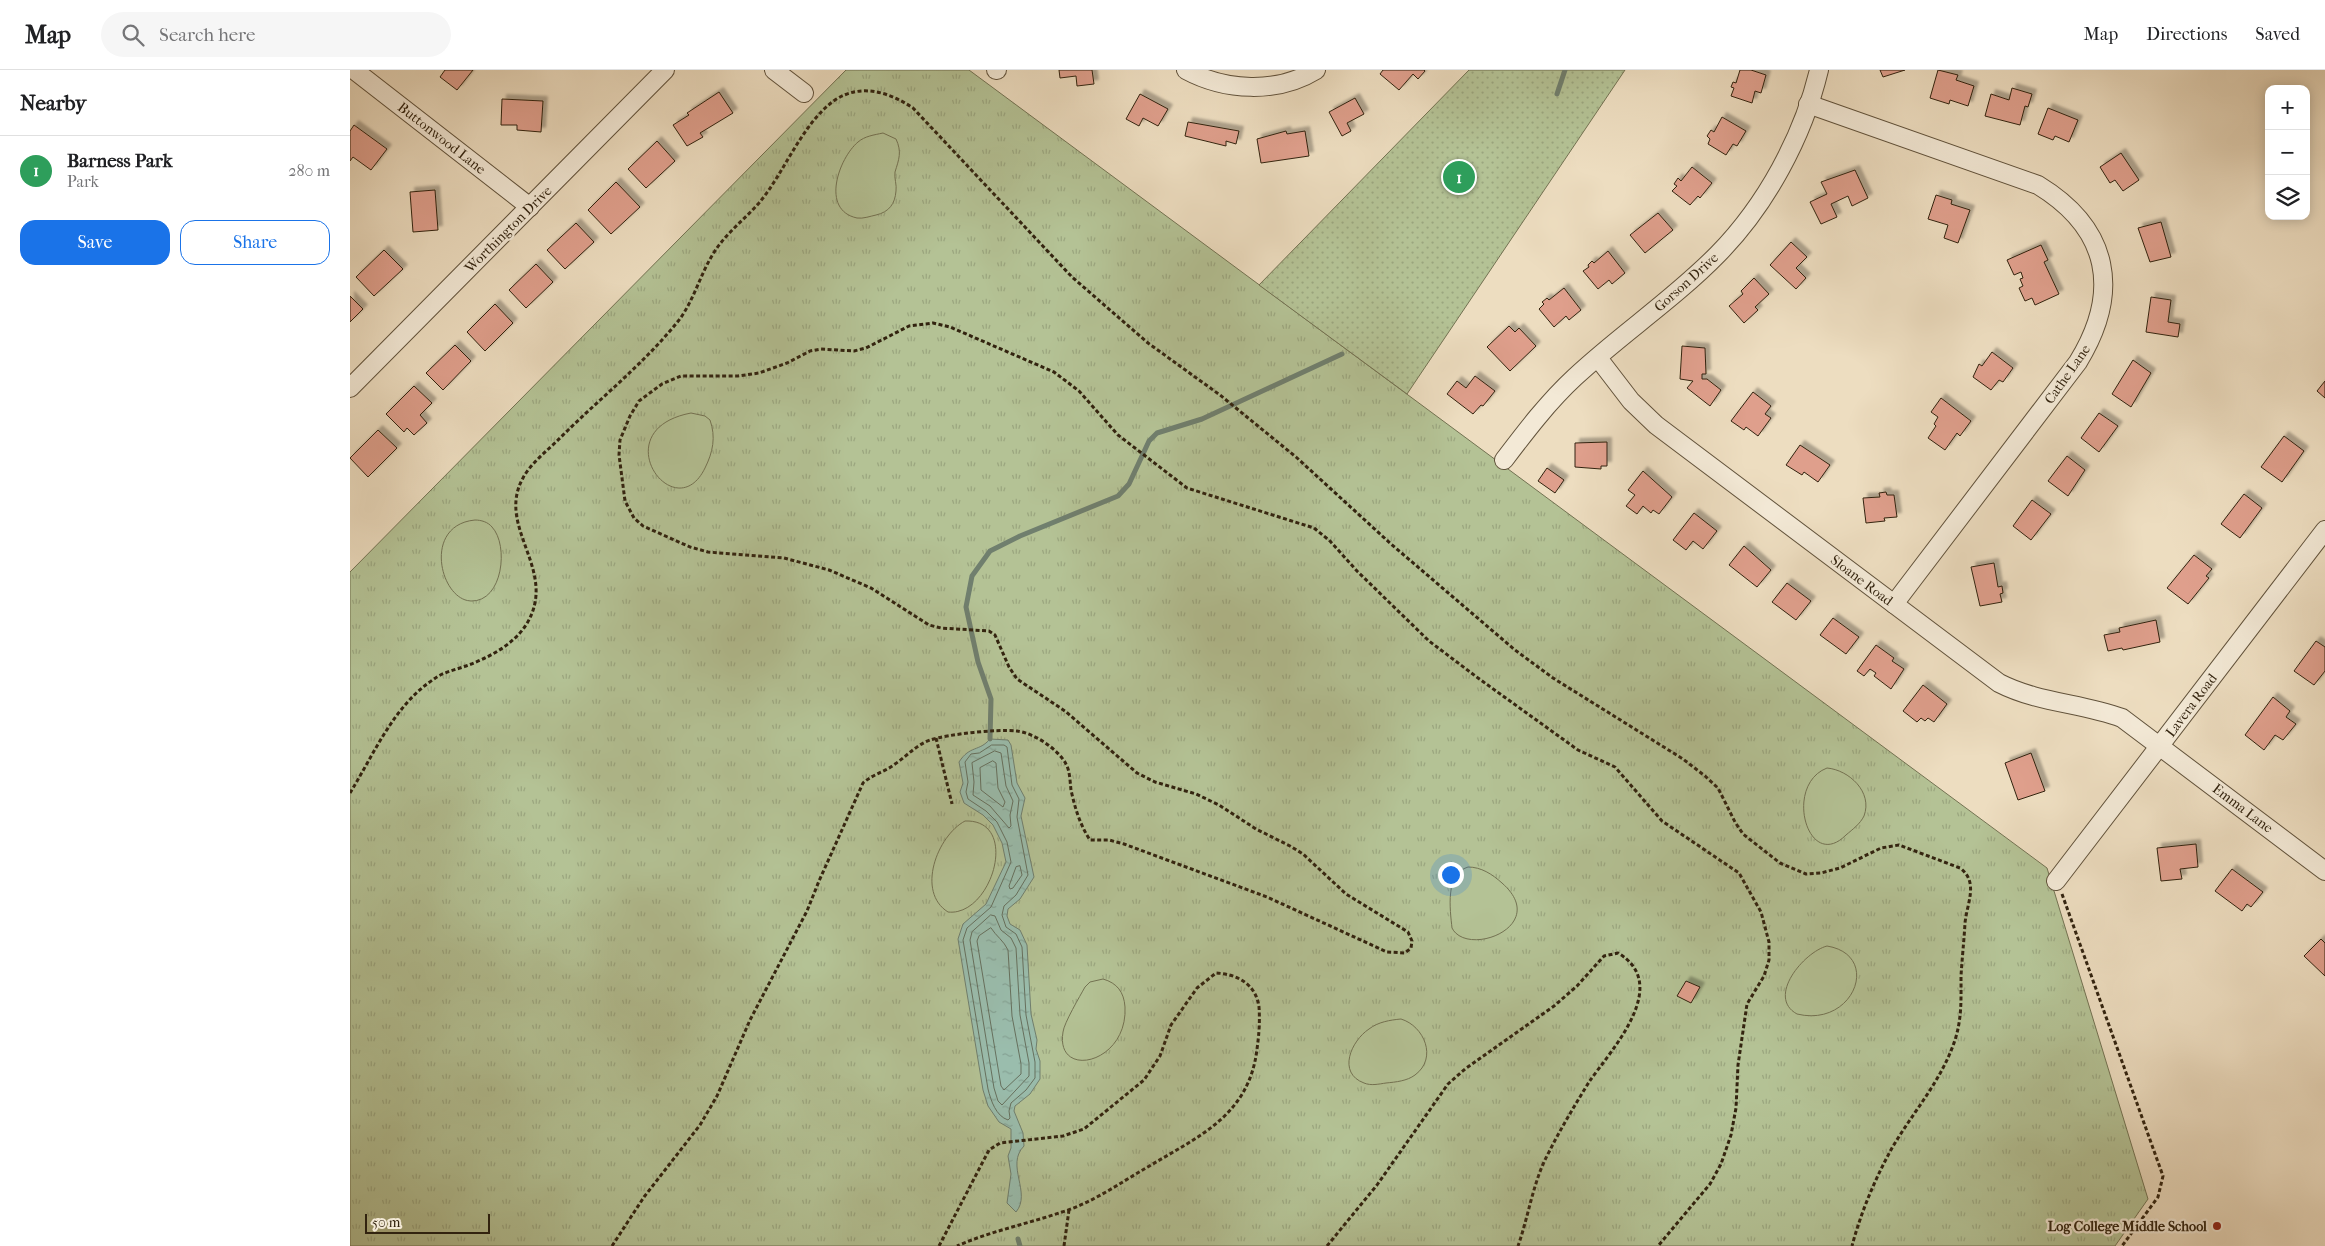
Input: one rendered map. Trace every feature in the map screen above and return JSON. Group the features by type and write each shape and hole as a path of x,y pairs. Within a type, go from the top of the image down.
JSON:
{"street":[{"name":"Buttonwood Lane","path":"354,70 530,206"},
{"name":"Worthington Drive","path":"350,388 665,70"},
{"path":"774,70 804,93"},
{"path":"1186,70 1218,83 1251,87 1293,81 1316,70"},
{"name":"Gorson Drive","path":"1504,460 1542,411 1576,377 1698,273 1739,230 1760,202 1793,142 1819,70"},
{"name":"Cathe Lane","path":"1808,104 2038,185 2070,208 2085,227 2101,262 2104,286 2102,307 2090,342 2078,362 1894,604"},
{"name":"Sloane Road","path":"1598,358 1631,401 1656,425 1999,683 2034,698 2101,711 2122,718 2160,746"},
{"name":"Lavera Road","path":"2056,880 2325,530"},
{"name":"Emma Lane","path":"2160,746 2325,871"}],"path":[{"path":"350,793 409,698 435,678 487,657 514,638 525,627 533,611 537,596 537,581 522,538 515,505 523,477 585,413 641,362 681,318 697,289 711,257 722,240 758,203 778,178 820,112 837,99 852,92 865,90 884,92 898,98 913,108 1072,277 1148,343 1220,395 1296,457 1391,544 1515,650 1553,678 1675,754 1705,776 1718,788 1743,834 1780,863 1806,874 1821,873 1840,868 1881,848 1899,845 1960,868 1967,873 1972,881 1966,914 1963,951 1961,1018 1954,1042 1927,1097 1893,1147 1879,1174 1862,1212 1852,1246"},
{"path":"612,1246 644,1197 700,1125 717,1096 750,1020 807,911 863,783 872,775 894,765 913,749 936,738 1016,731 1026,733 1058,753 1067,765 1074,802 1084,830 1090,840 1109,840 1124,844 1218,878 1267,897 1387,952 1405,953 1411,948 1412,940 1408,932 1346,894 1303,854 1219,805 1196,794 1155,782 1137,773 1065,711 1016,680 995,635 990,630 928,625 871,588 829,570 784,558 708,552 690,547 643,526 634,518 626,501 619,455 620,440 630,416 639,402 662,384 681,376 738,376 759,373 787,363 810,351 821,349 854,351 866,348 909,326 933,323 950,328 1054,372 1079,392 1118,435 1187,488 1314,528 1330,541 1357,571 1429,641 1570,744 1615,766 1662,821 1739,873 1746,882 1761,912 1769,942 1769,960 1764,976 1746,1004 1738,1065 1736,1108 1731,1135 1721,1164 1710,1184 1658,1246"},
{"path":"936,738 952,804"},
{"path":"2056,880 2084,952 2163,1176 2158,1197 2122,1246"},
{"path":"1326,1246 1377,1185 1448,1084 1465,1069 1554,1006 1577,986 1604,956 1618,952 1628,958 1636,969 1640,981 1638,1000 1631,1020 1618,1042 1589,1082 1548,1154 1537,1180 1518,1246"},
{"path":"939,1246 990,1150 1000,1143 1063,1136 1084,1128 1144,1080 1160,1056 1171,1024 1198,988 1216,973 1227,974 1243,980 1253,988 1258,999 1260,1016 1255,1068 1248,1086 1236,1106 1215,1126 1069,1210 1004,1228 957,1246"},
{"path":"1064,1246 1069,1210"}],"green space":[{"path":"846,70 969,70 2047,868 2148,1199 2115,1246 350,1246 350,572"},
{"path":"1469,70 1625,70 1407,394 1259,285"},
{"path":"883,133 896,139 899,148 899,159 895,172 896,189 894,200 890,207 881,214 857,218 846,213 839,205 836,195 836,183 845,160 858,142 867,137"},
{"path":"691,413 705,416 710,420 713,444 705,468 692,484 678,488 664,482 653,470 648,454 651,437 665,423"},
{"path":"480,520 492,527 497,535 501,559 496,583 490,592 482,599 471,601 460,597 451,589 445,576 442,548 448,535 458,525"},
{"path":"1827,768 1843,773 1857,784 1862,791 1866,807 1864,816 1858,824 1832,844 1821,843 1812,835 1806,822 1804,807 1806,791 1814,777"},
{"path":"965,821 982,825 992,835 996,850 994,868 987,885 977,900 964,909 948,912 938,903 933,891 934,865 946,839 955,828"},
{"path":"1468,867 1482,870 1494,877 1502,883 1515,899 1517,912 1512,924 1501,933 1473,940 1460,936 1452,928 1450,902 1452,884 1461,871"},
{"path":"1827,946 1844,952 1854,962 1857,975 1854,989 1846,1001 1833,1011 1817,1015 1797,1014 1788,1006 1785,997 1787,987 1799,966 1808,957"},
{"path":"1103,979 1116,986 1123,997 1125,1007 1123,1026 1115,1042 1105,1053 1092,1059 1080,1060 1070,1056 1063,1047 1064,1028 1072,1009 1085,987 1090,982"},
{"path":"1401,1019 1416,1028 1422,1035 1427,1052 1422,1068 1412,1077 1397,1082 1369,1084 1356,1078 1351,1072 1349,1065 1352,1049 1357,1041 1376,1025"}],"water":[{"path":"990,739 1008,740 1011,745 1017,783 1025,798 1021,816 1034,877 1020,899 1008,909 1007,916 1010,924 1020,930 1027,945 1031,1014 1037,1040 1036,1049 1040,1061 1040,1079 1030,1094 1015,1106 1014,1111 1023,1133 1024,1146 1017,1162 1021,1196 1016,1212 1007,1203 1011,1174 1008,1156 1011,1148 1011,1129 999,1122 988,1106 983,1090 958,939 963,924 986,904 1006,862 1002,843 993,825 983,815 964,803 960,792 963,783 959,762 967,753 982,746"}],"building":[{"path":"445,70 473,70 457,90 440,77"},
{"path":"1059,70 1092,70 1094,84 1077,86 1076,76 1060,78"},
{"path":"1383,70 1425,71 1418,79 1413,74 1399,90 1380,74"},
{"path":"1740,70 1751,70 1766,75 1761,93 1755,91 1752,103 1731,96 1734,88 1731,87 1733,82 1736,83"},
{"path":"1880,70 1905,70 1883,77"},
{"path":"1938,70 1958,75 1956,80 1974,86 1968,106 1950,100 1949,104 1930,98"},
{"path":"2012,88 2032,94 2028,107 2025,106 2020,125 1985,116 1991,94 2009,100"},
{"path":"719,92 733,113 700,133 703,137 687,146 673,125 689,115 687,113"},
{"path":"1140,94 1168,109 1158,126 1143,118 1139,126 1126,119"},
{"path":"1355,98 1364,114 1347,123 1351,131 1342,136 1329,112"},
{"path":"502,99 543,101 541,132 517,130 517,125 501,125"},
{"path":"2048,108 2078,120 2069,142 2055,136 2053,140 2038,134"},
{"path":"1722,117 1746,131 1737,146 1733,144 1726,155 1708,144 1710,139 1707,136 1711,130 1714,132"},
{"path":"1188,122 1239,131 1236,144 1226,141 1226,146 1185,136"},
{"path":"354,125 387,149 371,170 353,157 350,161 350,131"},
{"path":"1286,131 1287,134 1305,131 1309,156 1261,163 1257,139"},
{"path":"657,141 675,161 646,188 628,169"},
{"path":"2121,153 2139,180 2123,191 2115,180 2110,183 2100,167"},
{"path":"1692,167 1712,183 1700,198 1698,196 1690,205 1672,191 1677,186 1674,184 1678,178 1681,181"},
{"path":"1855,170 1868,198 1852,206 1848,196 1831,204 1837,217 1821,224 1810,202 1827,194 1821,182"},
{"path":"616,182 640,207 611,234 588,210"},
{"path":"435,190 438,230 413,232 410,192"},
{"path":"1936,195 1952,200 1951,204 1970,210 1958,243 1944,238 1948,225 1928,219"},
{"path":"1658,213 1673,230 1645,253 1630,235"},
{"path":"2161,222 2171,257 2150,262 2138,228"},
{"path":"576,223 594,242 565,269 547,250"},
{"path":"1791,242 1807,257 1796,268 1806,278 1796,289 1770,265"},
{"path":"2041,245 2048,260 2044,262 2059,294 2035,305 2032,298 2025,301 2019,288 2023,286 2020,279 2023,278 2021,272 2014,275 2007,260"},
{"path":"384,250 403,269 374,296 356,277"},
{"path":"1608,251 1625,273 1612,284 1609,280 1598,289 1583,271 1589,267 1588,265 1592,261 1594,263"},
{"path":"536,264 553,282 526,308 509,290"},
{"path":"1754,278 1769,294 1755,307 1758,310 1744,323 1729,306 1743,294 1741,291"},
{"path":"1564,288 1581,310 1569,320 1566,316 1554,327 1539,309 1544,304 1542,302 1547,298 1549,300"},
{"path":"350,296 363,309 350,322"},
{"path":"2151,297 2171,300 2168,322 2180,324 2178,337 2146,332"},
{"path":"495,304 513,323 485,351 467,332"},
{"path":"1509,326 1515,332 1519,328 1536,346 1510,371 1487,347"},
{"path":"455,345 471,361 443,390 426,373"},
{"path":"1682,346 1705,348 1706,374 1702,374 1702,379 1707,379 1721,390 1710,406 1687,388 1693,381 1680,379"},
{"path":"1992,352 2013,368 2003,382 1999,380 1991,390 1973,377 1979,364 1982,366"},
{"path":"2133,360 2151,373 2131,407 2112,394"},
{"path":"1475,376 1495,391 1483,406 1481,405 1473,414 1447,394 1457,381 1466,388"},
{"path":"2325,381 2325,398 2317,391"},
{"path":"414,386 432,403 420,415 427,423 414,435 407,428 404,432 386,414"},
{"path":"1753,392 1771,406 1765,414 1771,418 1758,436 1746,427 1744,430 1731,421"},
{"path":"1941,398 1971,421 1960,436 1957,433 1945,450 1928,438 1936,426 1934,424 1938,417 1931,412"},
{"path":"2099,413 2118,426 2099,452 2081,438"},
{"path":"378,430 397,448 368,477 350,458"},
{"path":"2284,436 2304,451 2282,482 2261,467"},
{"path":"1607,442 1607,466 1601,466 1601,469 1575,467 1575,443"},
{"path":"1800,445 1830,465 1818,482 1804,472 1802,475 1786,465"},
{"path":"2067,456 2085,470 2068,496 2048,481"},
{"path":"1547,468 1564,480 1555,493 1538,481"},
{"path":"1643,471 1672,497 1659,514 1653,510 1651,513 1643,506 1637,514 1626,506 1635,495 1628,490"},
{"path":"1886,492 1887,495 1894,495 1897,517 1884,518 1885,521 1866,523 1863,498 1880,497 1879,493"},
{"path":"2244,494 2262,508 2240,538 2221,524"},
{"path":"2032,500 2051,514 2031,540 2013,526"},
{"path":"1694,513 1717,531 1703,549 1693,541 1686,550 1673,540"},
{"path":"1744,546 1771,570 1757,587 1729,565"},
{"path":"2194,555 2212,569 2206,576 2209,578 2188,604 2167,588"},
{"path":"1994,563 1998,587 2002,586 2003,593 2000,594 2002,602 1980,606 1971,567"},
{"path":"1787,583 1811,601 1796,620 1772,602"},
{"path":"1833,618 1859,637 1846,654 1820,635"},
{"path":"2156,620 2160,642 2123,650 2122,648 2108,651 2104,635 2120,632 2119,628"},
{"path":"2316,641 2325,647 2325,671 2314,685 2294,671"},
{"path":"1876,645 1894,658 1892,661 1904,669 1891,689 1874,676 1876,673 1870,669 1864,676 1857,671"},
{"path":"1923,685 1947,704 1934,722 1928,718 1925,721 1921,718 1917,722 1903,711"},
{"path":"2273,697 2290,711 2286,717 2296,724 2283,740 2275,735 2264,750 2245,735"},
{"path":"2031,753 2045,791 2018,800 2005,763"},
{"path":"2196,844 2198,867 2180,869 2182,879 2161,881 2157,848"},
{"path":"2232,869 2263,892 2251,907 2247,904 2242,911 2215,891"},
{"path":"2321,939 2325,943 2325,976 2304,956"},
{"path":"1686,981 1700,987 1691,1003 1677,996"}],"waterway":[{"path":"1557,94 1565,70"},
{"path":"990,739 991,699 978,662 966,607 972,576 990,551 1020,536 1118,496 1129,484 1149,441 1157,433 1202,419 1342,354"},
{"path":"1018,1239 1020,1246"}],"place":[{"name":"Barness Park","path":"1459,177"},
{"name":"Log College Middle School","path":"2217,1226"}]}
